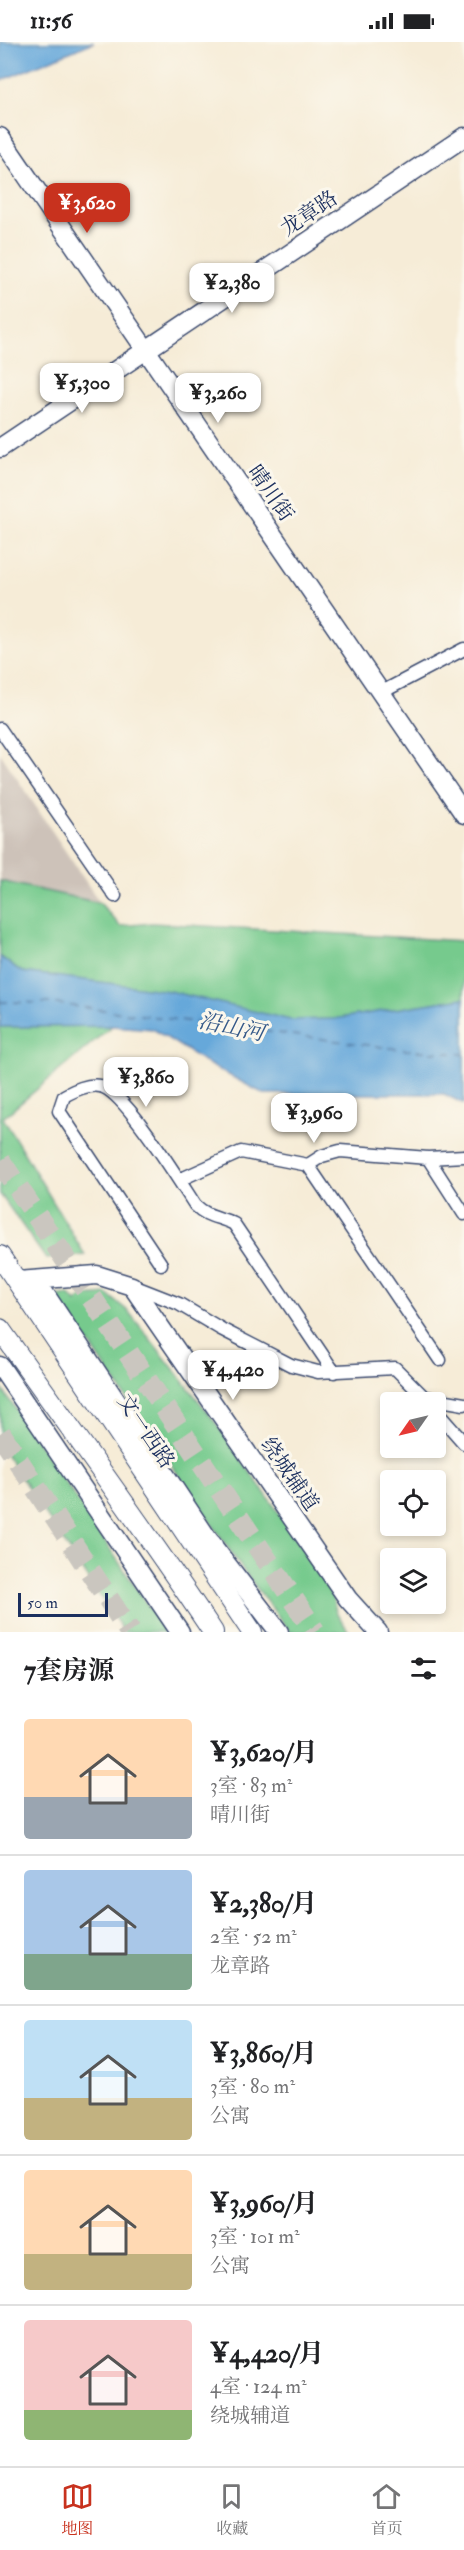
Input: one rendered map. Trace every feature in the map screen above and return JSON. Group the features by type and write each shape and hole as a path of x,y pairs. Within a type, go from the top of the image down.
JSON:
{"main road":[{"name":"文一西路","path":"0,1256 27,1281 167,1506 252,1632"},
{"path":"0,1329 154,1542 213,1632"},
{"path":"151,1456 167,1506 212,1545"}],"street":[{"name":"晴川街","path":"0,137 464,814"},
{"name":"龙章路","path":"0,448 464,137"},
{"path":"382,692 464,649"},
{"path":"0,729 116,896"},
{"path":"161,1264 59,1111 64,1096 80,1087 101,1086 123,1100 195,1205 205,1215 221,1217 234,1224 334,1372"},
{"path":"180,1180 241,1152 308,1165 322,1156 340,1151 429,1158 464,1156"},
{"path":"429,1158 464,1214"},
{"path":"308,1165 440,1360"},
{"path":"27,1281 97,1275 179,1304 291,1365 318,1372 395,1368 418,1392"},
{"path":"27,1281 212,1545 279,1632"},
{"name":"绕城辅道","path":"132,1286 348,1599 378,1632"},
{"path":"0,1366 180,1632"},
{"path":"446,1402 464,1404"},
{"path":"446,1423 464,1443"}],"shaded area":[{"path":"0,753 100,903 0,881"}],"green space":[{"path":"0,881 100,903 120,926 152,923 464,941 464,998 334,1019 290,1020 169,991 22,972 0,956"},
{"path":"112,1026 3,1118 85,1255 46,1259 0,1194 0,1027"},
{"path":"69,1294 76,1302 84,1296 107,1294 128,1311 210,1415 331,1587 336,1612 349,1632 290,1632 241,1567 57,1296"},
{"path":"0,1386 166,1632 124,1632 0,1446"}],"water":[{"path":"0,42 94,42 0,81"},
{"name":"沿山河","path":"0,957 22,972 169,991 290,1020 334,1019 464,998 464,1104 444,1094 264,1094 210,1065 153,1029 112,1026 0,1027"}],"ferry route":[{"path":"0,1002 50,1003 406,1050 464,1054"}],"tunnel":[{"path":"0,1161 315,1632"},
{"path":"0,1433 130,1632"}]}
